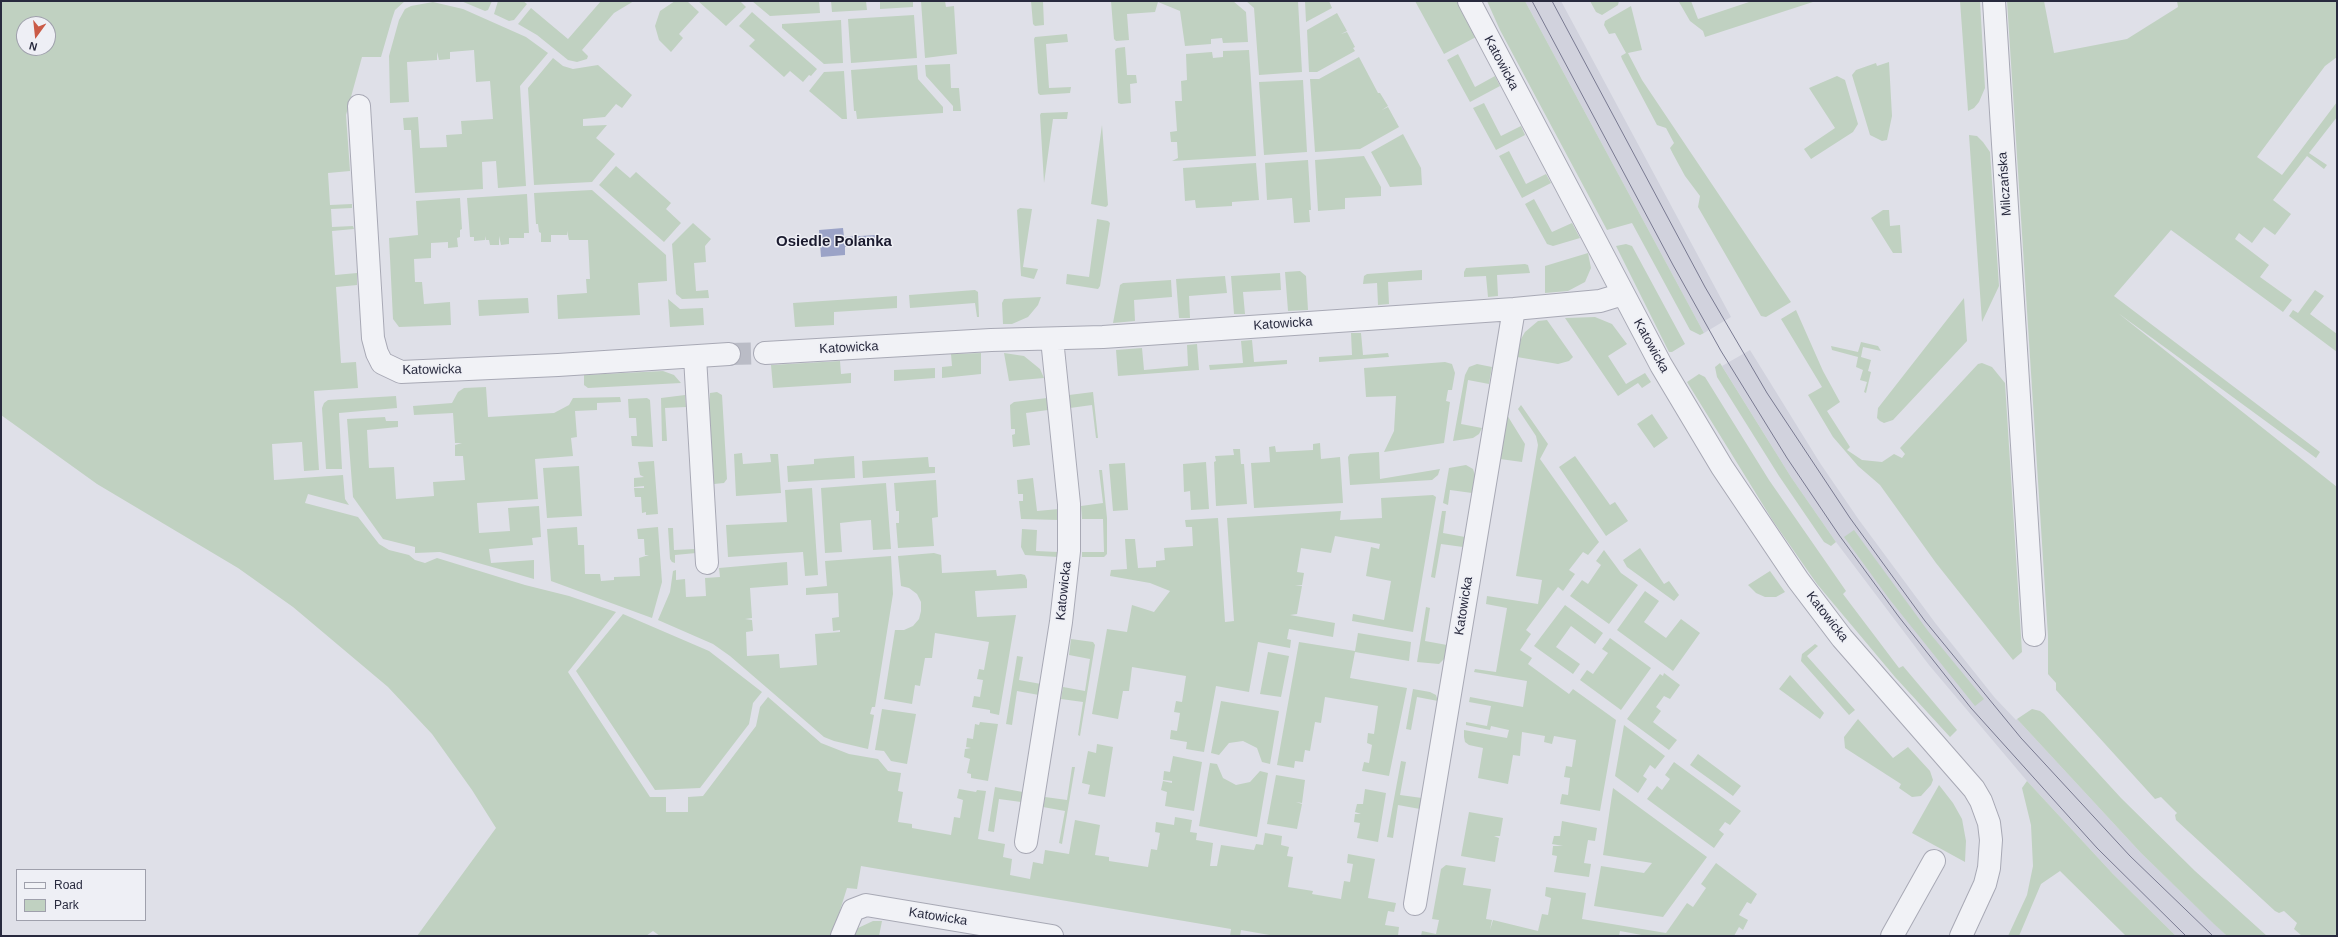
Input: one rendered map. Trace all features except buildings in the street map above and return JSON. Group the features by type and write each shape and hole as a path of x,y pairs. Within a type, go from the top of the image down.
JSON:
{"street":[{"name":"Katowicka","path":"1469,1 1670,381 1718,460 1798,580 1842,638 1974,789 1981,801 1989,823 1991,840 1989,868 1985,884 1961,936"},
{"name":"Milczańska","path":"1994,1 2034,635"},
{"name":"Katowicka","path":"359,106 373,338 377,353 382,363 401,372 729,354"},
{"name":"Katowicka","path":"765,353 991,340 1052,339 1514,309 1600,302 1623,294"},
{"name":"Katowicka","path":"1414,904 1514,309"},
{"name":"Katowicka","path":"1026,842 1061,622 1069,551 1069,504 1052,339"},
{"path":"695,356 707,563"},
{"path":"1892,936 1934,861"},
{"name":"Katowicka","path":"842,936 853,910 866,905 1052,936"}],"shaded area":[{"path":"1525,1 1561,1 1731,317 1704,333"},
{"path":"1750,350 1820,463 1859,520 1936,624 1995,698 2016,720 2017,719 2141,853 2227,936 2176,936 2113,874 2027,781 1929,665 1836,542 1791,477 1722,366"}],"green space":[{"path":"1,1 405,1 395,10 381,57 362,57 346,115 350,171 328,173 330,205 352,204 352,208 331,209 332,227 353,226 354,229 332,231 335,275 357,273 357,285 336,287 341,363 356,362 358,388 314,391 319,470 304,471 302,442 272,444 274,480 343,475 345,499 349,505 308,494 305,503 358,517 379,544 389,550 409,555 415,560 425,563 437,558 525,585 569,596 616,612 568,672 650,797 666,797 666,812 688,812 688,797 703,796 756,726 760,707 768,697 821,743 849,754 878,759 888,771 901,773 898,791 903,792 898,822 912,824 912,828 951,835 954,817 960,818 963,800 957,798 959,789 976,792 977,790 986,791 978,839 1005,844 1003,857 1012,859 1010,875 1030,879 1033,862 1043,864 1045,850 1069,854 1075,820 1100,825 1095,855 1109,857 1109,861 1148,867 1151,849 1157,850 1160,833 1155,832 1156,822 1174,825 1175,817 1192,820 1190,832 1197,833 1196,840 1213,843 1210,866 1217,866 1221,845 1254,850 1256,844 1263,845 1265,833 1282,836 1281,845 1289,847 1287,856 1293,857 1288,887 1313,891 1312,894 1341,899 1344,881 1350,882 1353,864 1347,863 1348,854 1375,859 1368,898 1396,903 1394,912 1388,911 1385,925 1399,927 1398,936 1275,936 1241,930 1240,936 1230,936 1231,929 861,866 857,889 847,888 832,936 660,936 653,931 646,936 417,936 496,828 472,790 432,734 388,687 293,607 238,568 97,484 1,415"},
{"path":"461,1 492,1 488,10 485,11"},
{"path":"498,1 523,1 527,4 514,20 509,21 494,14"},
{"path":"601,1 634,1 614,13 582,50 588,56 587,59 577,62 568,60 537,35 518,24 531,8 568,39"},
{"path":"675,1 687,1 699,12 679,34 683,38 671,52 659,40 655,26 660,11"},
{"path":"698,1 740,1 746,7 726,26"},
{"path":"752,1 819,1 820,13 770,16"},
{"path":"831,1 866,1 867,10 832,12"},
{"path":"880,1 913,1 913,7 880,9"},
{"path":"921,1 945,1 946,7 954,6 957,54 925,58"},
{"path":"1031,1 1043,1 1044,25 1035,26 1033,24"},
{"path":"1111,1 1233,1 1246,12 1248,42 1223,43 1222,38 1211,39 1211,44 1185,46 1180,11 1158,2 1155,12 1127,14 1129,40 1116,41 1114,39"},
{"path":"1246,1 1298,1 1302,72 1259,75 1254,8"},
{"path":"1305,1 1329,1 1332,8 1306,22"},
{"path":"1415,1 1460,1 1476,37 1444,54"},
{"path":"1487,1 1525,1 1704,333 1700,335 1690,330 1632,223 1607,230 1500,30"},
{"path":"1590,1 1619,1 1618,5 1602,15 1596,12"},
{"path":"1691,1 1698,19 1752,1 1816,1 1705,37 1703,31 1690,21 1679,2"},
{"path":"1960,1 1980,1 1985,88 1979,102 1974,108 1968,111"},
{"path":"2007,1 2044,1 2054,53 2127,39 2178,7 2177,1 2337,1 2337,57 2325,66 2257,157 2282,175 2337,102 2337,117 2309,153 2327,165 2324,169 2307,156 2273,200 2291,214 2275,235 2264,227 2252,243 2239,233 2235,239 2269,265 2260,277 2292,300 2283,312 2171,230 2114,296 2320,452 2316,458 2118,313 2337,487 2337,936 2302,936 2294,929 2297,923 2284,911 2279,913 2275,911 2176,820 2175,815 2177,813 2161,797 2155,799 2056,690 2056,683 2048,674 2048,636"},
{"path":"433,2 463,9 526,37 548,53 520,86 526,186 498,188 496,161 482,162 483,189 415,193 411,130 404,130 403,118 418,117 420,148 447,147 446,135 462,134 461,121 493,119 490,81 476,82 474,50 450,52 450,59 439,60 437,52 437,60 407,62 409,102 390,103 389,56 399,20 405,9 411,6"},
{"path":"1631,6 1642,50 1628,53 1642,80 1791,302 1766,317 1761,316 1698,207 1700,196 1685,176 1670,148 1674,143 1666,128 1657,125 1622,59 1621,56 1626,53 1615,33 1609,34 1604,25 1605,21"},
{"path":"752,12 817,69 811,76 809,75 803,82 790,71 784,77 749,46 755,40 739,26"},
{"path":"1337,13 1347,31 1341,34 1347,32 1355,47 1353,48 1355,51 1317,72 1309,72 1307,30"},
{"path":"914,15 917,58 851,63 848,19"},
{"path":"841,20 843,63 824,64 782,28 782,24"},
{"path":"1067,34 1068,42 1046,44 1049,88 1071,87 1070,93 1040,95 1038,93 1034,39 1035,37"},
{"path":"1125,47 1127,75 1136,75 1137,83 1130,84 1131,103 1121,104 1118,103 1115,50 1117,48"},
{"path":"1249,50 1256,156 1172,161 1178,158 1177,142 1171,142 1170,132 1177,131 1175,101 1182,101 1181,81 1187,80 1186,54 1212,52 1213,58 1223,57 1223,51"},
{"path":"1458,54 1475,87 1495,76 1500,86 1470,102 1447,60"},
{"path":"1359,57 1378,93 1380,93 1388,106 1382,110 1388,107 1399,127 1360,149 1315,152 1310,79 1319,79"},
{"path":"553,58 563,66 573,69 598,65 632,95 622,108 616,104 605,117 583,119 583,126 607,125 596,138 615,154 592,182 534,185 528,88"},
{"path":"1889,62 1892,116 1887,140 1882,141 1870,135 1852,75 1856,70 1876,63 1877,66"},
{"path":"950,64 951,88 959,88 961,111 953,111 953,106 926,76 925,65"},
{"path":"917,65 918,79 943,107 943,113 857,119 856,111 854,111 851,70"},
{"path":"844,71 847,119 842,119 809,91 824,72"},
{"path":"1837,76 1845,80 1858,124 1853,132 1811,159 1804,149 1835,128 1809,88"},
{"path":"1303,80 1307,152 1264,155 1259,82"},
{"path":"1484,103 1501,136 1521,126 1525,135 1496,150 1473,108"},
{"path":"1068,112 1067,119 1053,119 1044,183 1040,115 1041,113"},
{"path":"1102,125 1108,205 1106,207 1091,204"},
{"path":"1403,134 1421,168 1422,185 1390,187 1371,152"},
{"path":"1969,135 1977,136 1990,152 1999,286 1982,322"},
{"path":"1509,151 1526,184 1546,174 1551,183 1522,198 1499,156"},
{"path":"1364,156 1381,187 1381,196 1345,198 1345,209 1318,211 1315,160"},
{"path":"1308,160 1311,210 1309,210 1310,222 1294,223 1292,198 1267,200 1265,163"},
{"path":"1256,163 1259,200 1232,202 1232,206 1196,208 1195,200 1185,201 1183,168"},
{"path":"616,166 630,178 636,172 671,203 666,209 681,223 664,242 599,185"},
{"path":"592,190 666,255 667,281 638,283 640,315 558,319 557,295 587,293 586,279 590,279 588,240 569,240 567,231 567,235 551,235 551,242 541,242 541,233 539,232 538,224 536,224 534,193"},
{"path":"527,194 529,233 524,233 524,238 509,238 509,244 501,245 499,236 499,245 490,245 489,240 486,240 486,236 485,240 474,241 474,237 470,237 467,198"},
{"path":"460,198 462,229 460,230 460,237 457,238 458,247 448,248 448,242 431,243 431,258 414,259 415,282 422,282 424,304 450,302 451,325 399,327 393,319 389,238 418,235 416,201"},
{"path":"1534,199 1552,232 1572,223 1580,238 1553,246 1547,244 1525,204"},
{"path":"1020,208 1032,209 1023,267 1038,269 1034,279 1021,276 1017,210"},
{"path":"1883,210 1889,210 1890,226 1900,225 1902,253 1893,253 1871,218"},
{"path":"1097,219 1108,221 1110,223 1100,286 1098,289 1066,284 1067,274 1089,277"},
{"path":"693,223 711,239 705,246 706,262 694,263 696,291 708,290 709,298 682,299 676,294 672,244"},
{"path":"1626,244 1632,246 1685,344 1672,352 1669,352 1616,246"},
{"path":"1588,253 1591,268 1585,282 1568,291 1545,293 1545,266"},
{"path":"1528,265 1530,273 1497,275 1498,296 1488,297 1486,276 1464,277 1466,268"},
{"path":"1422,270 1422,280 1388,282 1389,304 1378,305 1377,283 1363,284 1364,276 1367,274"},
{"path":"1300,271 1306,276 1308,310 1288,311 1285,272"},
{"path":"1280,273 1281,290 1243,292 1245,314 1234,314 1231,276"},
{"path":"1225,276 1227,293 1189,296 1190,318 1179,318 1176,279"},
{"path":"1171,280 1172,297 1134,300 1135,321 1113,323 1120,285 1123,283"},
{"path":"975,290 978,292 979,317 977,317 975,303 910,308 909,295"},
{"path":"2315,290 2324,296 2310,314 2337,334 2337,352 2289,316 2293,310 2298,313"},
{"path":"897,296 897,308 834,312 834,325 795,327 793,303"},
{"path":"1041,297 1038,305 1028,317 1012,324 1003,324 1002,303 1004,299"},
{"path":"528,298 529,313 479,316 478,300"},
{"path":"1964,298 1967,341 1893,420 1884,423 1880,421 1877,418 1878,408"},
{"path":"668,299 680,309 703,308 704,325 670,327"},
{"path":"1796,310 1823,371 1840,402 1827,411 1850,447 1847,450 1862,460 1882,462 1894,454 1902,458 1905,454 1900,448 1978,364 1982,363 1992,367 2005,383 2022,652 2013,660 1936,563 1880,485 1858,466 1833,437 1808,395 1822,387 1781,319"},
{"path":"1595,317 1612,324 1627,344 1608,356 1626,384 1645,373 1651,382 1642,388 1638,383 1618,396 1565,318"},
{"path":"1547,320 1573,357 1569,361 1558,364 1517,357 1521,339 1525,332 1538,321"},
{"path":"1351,333 1361,333 1363,355 1388,353 1389,357 1319,362 1319,357 1352,355"},
{"path":"1252,340 1254,362 1287,360 1287,364 1210,370 1209,365 1243,363 1241,341"},
{"path":"1861,342 1878,346 1881,351 1863,347 1861,357 1871,360 1868,371 1871,372 1866,393 1864,392 1867,382 1860,380 1863,370 1856,367 1858,357 1832,350 1831,346 1858,352"},
{"path":"1197,344 1199,370 1118,376 1116,350 1142,348 1144,370 1188,366 1187,345"},
{"path":"981,353 981,374 942,378 942,367 952,366 951,354"},
{"path":"1004,353 1024,356 1040,369 1044,378 1009,381"},
{"path":"840,361 841,374 851,373 851,383 773,388 771,365"},
{"path":"1445,362 1452,364 1455,373 1452,390 1448,390 1446,401 1450,402 1444,443 1384,452 1394,431 1396,396 1366,397 1364,368"},
{"path":"1720,363 1791,477 1836,542 1831,546 1824,542 1779,476 1717,377 1715,367"},
{"path":"1477,364 1492,367 1489,384 1468,380 1461,424 1482,428 1479,434 1473,438 1453,441 1465,375 1469,367"},
{"path":"935,368 935,378 894,381 894,370"},
{"path":"663,371 674,375 681,383 588,388 584,385 584,375"},
{"path":"1699,374 1705,377 1769,480 1846,591 1843,594 1899,668 1903,666 1957,730 1950,737 1895,677 1817,584 1773,521 1687,382"},
{"path":"486,387 488,417 554,413 569,405 573,398 620,397 621,402 597,403 597,410 575,411 577,437 571,438 573,456 535,459 538,499 477,503 479,533 510,531 508,508 539,506 541,537 532,538 533,545 489,549 491,563 534,560 534,579 440,552 415,553 415,547 383,539 353,497 347,419 385,417 386,421 398,421 398,427 367,430 369,468 394,467 396,499 434,496 433,482 465,480 463,456 455,456 455,445 462,443 455,443 453,413 414,415 413,406 452,403 458,392 464,388"},
{"path":"717,392 722,395 727,479 724,483 714,484 709,405 710,393"},
{"path":"1093,392 1098,438 1096,438 1092,405 1070,408 1069,395"},
{"path":"685,395 686,407 665,408 667,441 662,441 661,398"},
{"path":"396,396 397,408 339,413 342,469 326,469 322,408 324,403 328,400"},
{"path":"647,398 650,400 653,447 632,446 631,436 637,436 636,418 629,418 628,399"},
{"path":"1047,398 1048,410 1026,413 1030,445 1013,447 1012,435 1015,434 1015,429 1011,429 1010,405 1014,402"},
{"path":"1521,405 1548,444 1540,459 1599,542 1588,555 1583,552 1569,570 1575,574 1563,591 1558,587 1526,630 1531,634 1520,650 1532,658 1528,664 1569,694 1573,689 1616,720 1600,811 1560,804 1562,794 1568,795 1570,778 1564,777 1566,766 1572,767 1576,740 1554,736 1552,744 1544,742 1545,736 1522,732 1520,756 1513,755 1508,784 1478,778 1483,748 1469,745 1465,742 1464,737 1464,730 1507,738 1509,730 1491,726 1490,730 1466,725 1466,722 1487,726 1491,706 1469,702 1470,697 1523,707 1527,681 1474,672 1475,669 1496,672 1507,608 1486,604 1487,596 1538,604 1542,580 1516,576 1538,445 1536,436 1518,409"},
{"path":"1652,414 1668,438 1654,448 1637,424"},
{"path":"1507,415 1525,444 1522,462 1500,459"},
{"path":"1320,443 1321,459 1340,457 1343,503 1254,508 1251,463 1270,462 1269,447 1275,446 1276,452 1313,450 1313,444"},
{"path":"1233,449 1240,449 1241,464 1244,464 1247,504 1216,506 1215,456 1234,455"},
{"path":"1379,452 1380,479 1440,469 1438,475 1432,480 1350,485 1348,457 1350,454"},
{"path":"742,453 743,464 771,462 770,454 778,454 781,493 736,496 734,454"},
{"path":"854,456 855,478 788,482 787,466 814,464 814,459"},
{"path":"1575,456 1610,505 1615,502 1628,521 1606,536 1559,467"},
{"path":"928,457 929,467 935,467 935,473 863,478 862,461"},
{"path":"654,461 658,514 646,515 646,512 642,513 641,497 635,497 634,488 644,488 644,486 634,487 634,478 644,477 640,475 638,462"},
{"path":"1206,462 1209,509 1191,510 1190,491 1184,492 1183,464"},
{"path":"1125,463 1128,510 1113,511 1109,464"},
{"path":"1466,465 1473,469 1475,475 1472,493 1450,490 1448,505 1443,503 1449,468"},
{"path":"579,466 582,516 547,518 543,468"},
{"path":"1099,470 1102,470 1107,518 1107,554 1104,557 1082,557 1082,552 1104,552 1103,519 1082,519 1081,506 1103,503"},
{"path":"1033,478 1037,511 1059,509 1059,520 1021,519 1019,501 1023,501 1023,494 1018,494 1017,480"},
{"path":"936,480 938,517 932,518 934,546 898,548 896,523 899,523 899,511 896,511 894,483"},
{"path":"886,483 891,549 873,550 871,520 840,523 842,552 825,553 821,488"},
{"path":"812,488 818,575 805,576 803,552 728,557 726,525 787,522 785,490"},
{"path":"1433,495 1436,497 1413,632 1352,621 1353,614 1384,620 1391,581 1366,576 1371,547 1379,549 1380,544 1335,536 1331,553 1301,548 1297,572 1304,573 1302,585 1295,585 1302,586 1297,614 1290,615 1335,623 1333,637 1289,629 1287,639 1291,640 1290,648 1258,642 1249,692 1216,686 1204,752 1186,749 1187,742 1170,739 1171,730 1177,731 1180,713 1174,712 1176,701 1182,702 1186,676 1132,667 1129,691 1123,691 1118,719 1092,714 1107,629 1127,632 1132,605 1154,612 1170,591 1150,583 1110,576 1111,570 1127,569 1125,539 1135,539 1138,568 1156,567 1156,561 1165,560 1164,548 1193,546 1192,527 1186,527 1185,520 1218,518 1225,622 1234,621 1227,518 1341,511 1340,520 1382,518 1381,498"},
{"path":"1442,511 1446,511 1443,533 1465,537 1463,547 1441,544 1435,578 1431,577"},
{"path":"577,527 578,545 584,545 585,574 600,574 601,581 614,580 614,577 640,576 639,558 649,555 645,555 644,539 638,539 637,529 658,527 662,582 652,618 551,581 547,529"},
{"path":"668,528 673,528 674,550 695,549 696,553 675,555 675,563 672,562 670,559"},
{"path":"1022,529 1037,530 1036,551 1058,552 1058,557 1025,555 1021,547"},
{"path":"1854,530 1928,631 1984,699 1975,706 1890,600 1844,537"},
{"path":"1640,548 1664,584 1669,581 1679,595 1674,601 1627,567 1623,560"},
{"path":"1604,550 1621,573 1638,585 1609,624 1570,596 1582,580 1588,584 1601,565 1596,561"},
{"path":"934,553 941,555 942,573 996,570 997,576 1025,575 1027,580 1027,588 975,591 977,617 1016,615 999,715 990,713 990,710 972,707 974,696 980,697 983,680 977,679 979,669 984,670 989,642 935,633 932,658 925,658 920,686 915,685 912,704 884,699 895,630 904,630 913,626 919,619 921,611 921,602 917,594 909,588 901,586 898,556"},
{"path":"891,556 893,594 875,707 872,707 870,714 874,715 868,749 834,741 824,737 730,656 713,644 658,620 670,592 673,571 676,570 676,580 685,579 686,597 706,596 705,578 720,577 719,568 787,562 788,585 750,588 752,618 745,619 752,620 753,631 746,632 747,656 779,654 780,668 817,665 815,634 840,632 840,630 833,631 832,618 839,617 838,593 806,595 806,588 827,586 825,561"},
{"path":"1770,571 1785,592 1776,597 1765,597 1756,593 1748,585"},
{"path":"1645,591 1659,601 1644,622 1666,638 1681,619 1700,633 1673,671 1617,630"},
{"path":"1565,605 1603,633 1595,644 1571,626 1556,647 1580,664 1573,674 1534,646"},
{"path":"1426,607 1430,608 1425,641 1447,645 1445,658 1439,664 1417,662"},
{"path":"623,614 709,651 762,692 753,703 749,724 700,788 655,790 576,671"},
{"path":"1358,633 1411,642 1409,661 1355,652 1350,678 1407,688 1389,776 1362,771 1364,762 1369,763 1372,745 1367,743 1368,733 1374,734 1378,706 1325,697 1321,723 1315,722 1310,751 1305,750 1303,762 1295,761 1294,768 1277,765 1299,642 1355,651"},
{"path":"1610,638 1651,668 1621,710 1580,680 1587,670 1593,674 1608,653 1602,649"},
{"path":"1071,639 1093,642 1095,645 1080,736 1078,735 1083,702 1061,699 1063,687 1085,691 1090,659 1069,655"},
{"path":"1815,644 1818,646 1807,656 1855,710 1849,715 1801,661 1802,654"},
{"path":"1268,652 1289,656 1281,697 1260,694"},
{"path":"1017,656 1023,657 1019,680 1041,684 1039,695 1017,691 1012,725 1006,724"},
{"path":"1664,673 1680,685 1670,699 1664,696 1656,707 1661,711 1653,722 1677,740 1669,750 1627,719 1660,674 1663,676"},
{"path":"1790,675 1824,713 1820,719 1779,689"},
{"path":"1413,689 1430,692 1436,695 1438,701 1417,697 1411,730 1406,729"},
{"path":"1221,701 1279,711 1270,764 1262,762 1257,748 1243,741 1229,743 1219,755 1211,753"},
{"path":"882,709 916,714 907,764 891,761 884,751 875,750"},
{"path":"2032,709 2040,711 2044,714 2121,798 2195,871 2267,936 2227,936 2214,924 2141,853 2017,719"},
{"path":"1858,719 1893,758 1908,747 1930,771 1933,780 1931,785 1921,796 1912,797 1899,788 1901,784 1845,748 1844,737"},
{"path":"980,722 998,724 988,781 971,778 971,774 967,773 970,759 964,757 965,749 971,748 966,747 967,738 973,739 975,724 979,725"},
{"path":"1624,725 1665,756 1655,769 1650,765 1643,776 1647,779 1638,793 1615,776"},
{"path":"1097,744 1113,747 1105,797 1088,794 1090,785 1082,783 1088,751 1096,753"},
{"path":"1698,754 1741,786 1733,796 1690,765"},
{"path":"1173,756 1202,762 1194,811 1165,806 1167,792 1161,790 1163,781 1172,783 1172,781 1163,780 1164,771 1170,772"},
{"path":"1401,761 1406,762 1400,795 1422,798 1420,809 1398,805 1393,838 1387,837"},
{"path":"1674,762 1741,811 1730,825 1725,822 1719,830 1724,834 1714,848 1647,799 1657,786 1662,790 1670,779 1665,775"},
{"path":"1210,763 1217,764 1223,778 1236,785 1250,782 1260,771 1268,773 1257,837 1199,826"},
{"path":"1072,767 1075,767 1062,844 1059,843 1065,811 1043,807 1045,797 1067,800"},
{"path":"1276,775 1305,780 1302,803 1296,802 1302,804 1297,829 1267,824"},
{"path":"2027,781 2113,874 2176,936 2126,936 2060,871 2041,884 2019,936 2008,936 2027,895 2033,866 2031,825 2022,788"},
{"path":"1939,785 1953,803 1962,819 1966,841 1965,862 1912,833"},
{"path":"995,787 1023,792 1021,802 999,799 994,832 988,831"},
{"path":"1613,788 1707,857 1663,917 1594,906 1601,866 1644,873 1652,863 1603,855"},
{"path":"1365,789 1386,793 1378,842 1357,838 1360,823 1354,822 1355,814 1361,814 1355,812 1357,804 1363,804"},
{"path":"1469,812 1503,818 1500,836 1494,836 1499,838 1495,862 1461,856"},
{"path":"1562,821 1597,828 1595,841 1588,840 1584,863 1591,864 1589,877 1554,872 1557,856 1552,855 1553,846 1563,846 1552,844 1554,836 1560,836"},
{"path":"1716,863 1757,894 1751,904 1747,902 1739,915 1748,920 1743,930 1739,927 1734,936 1647,936 1620,931 1619,936 1421,936 1422,931 1436,934 1439,920 1432,919 1441,869 1446,865 1466,868 1463,885 1491,889 1486,919 1492,920 1490,930 1493,920 1538,931 1542,914 1548,915 1551,898 1545,896 1546,887 1586,893 1582,919 1666,933 1687,903 1693,907 1706,888 1701,884"},
{"path":"873,921 882,921 879,936 852,936 858,928"}],"water":[{"path":"843,228 844,237 876,235 877,244 845,247 845,255 821,257 819,230"}],"tunnel":[{"path":"729,354 765,353"}],"tram line":[{"path":"1532,1 1673,265 1721,351 1787,458 1839,535 1899,617 1971,708 2097,848 2186,936"},
{"path":"1552,1 1705,287 1767,393 1850,518 1925,621 2021,738 2130,856 2213,936"}],"district":[{"name":"Osiedle Polanka","path":"834,242"}]}
